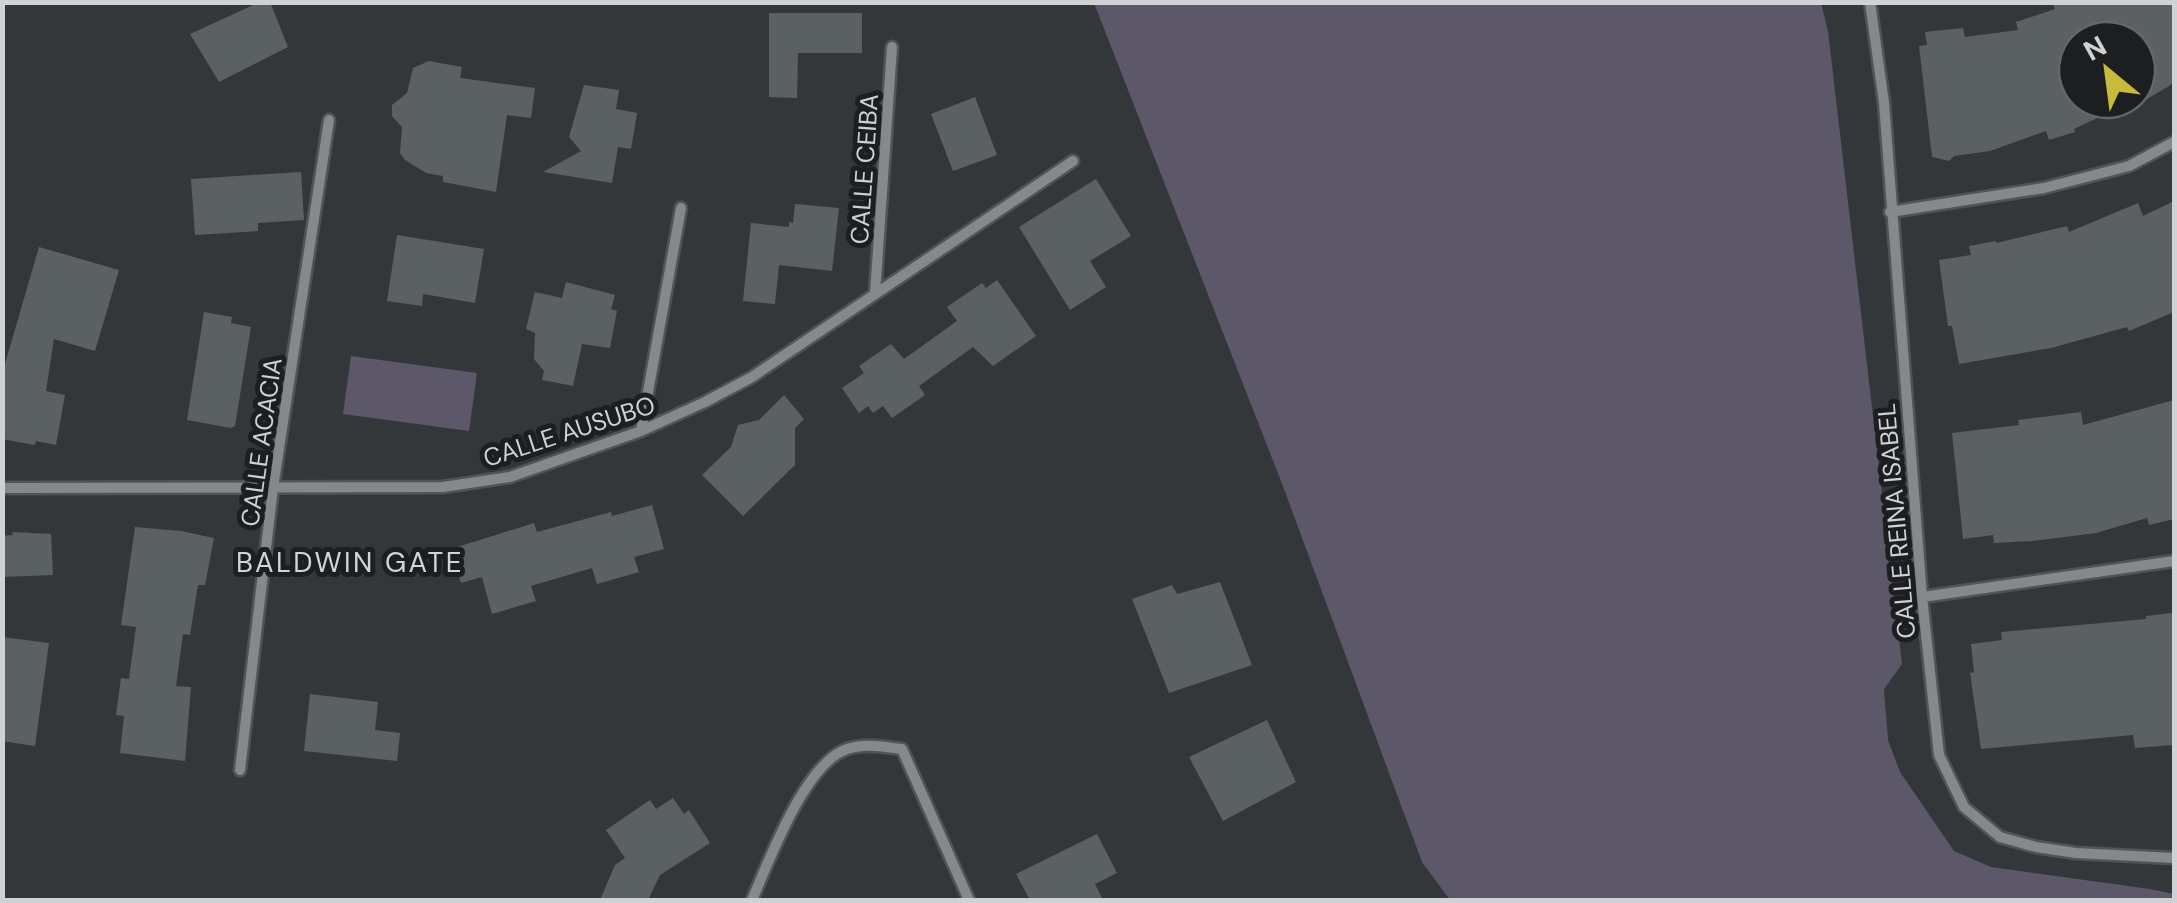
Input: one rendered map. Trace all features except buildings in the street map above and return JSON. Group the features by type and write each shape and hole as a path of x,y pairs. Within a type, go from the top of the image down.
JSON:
{"street":[{"name":"CALLE REINA ISABEL","path":"1870,2 1884,103 1922,597 1939,754 1964,808 2000,837 2036,848 2174,858"},
{"name":"CALLE CEIBA","path":"875,294 892,47"},
{"name":"CALLE ACACIA","path":"240,770 273,488 329,120"},
{"path":"1890,212 2044,188 2129,166 2174,142"},
{"name":"CALLE AUSUBO","path":"2,488 460,485 510,477 641,431 752,378 1073,162"},
{"path":"641,431 681,208"},
{"path":"1922,597 2174,561"},
{"path":"752,900 786,821 824,764 843,750 866,745 902,749 970,900"}],"shaded area":[{"path":"1094,3 1821,3 1828,31 1902,664 1884,689 1888,740 1900,772 1954,851 1991,867 2150,889 2174,894 2174,900 1450,900 1422,862 1281,481"},
{"path":"351,356 477,373 469,431 343,414"}],"district":[{"name":"BALDWIN GATE","path":"350,562"}]}
